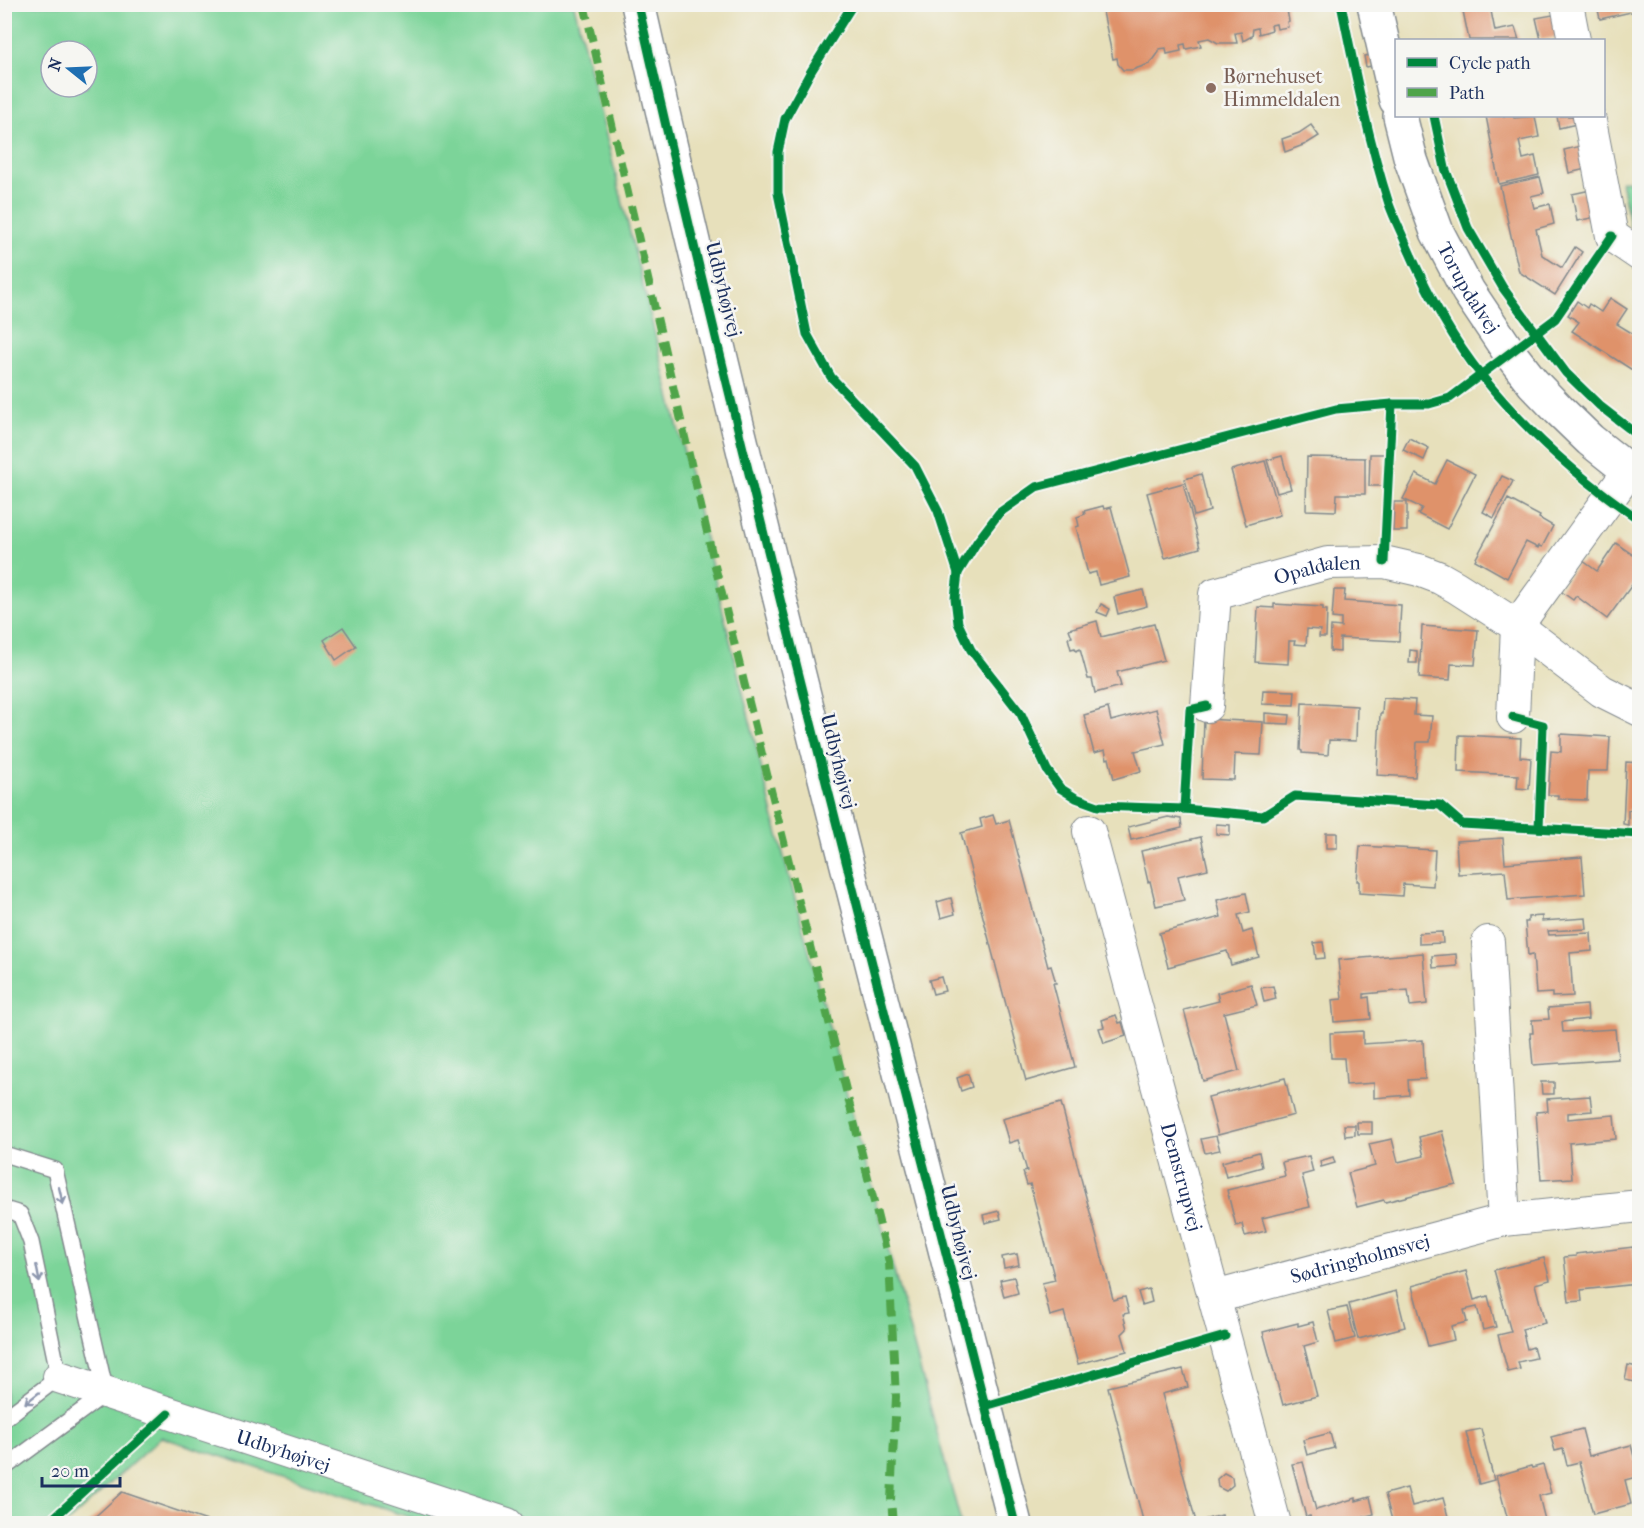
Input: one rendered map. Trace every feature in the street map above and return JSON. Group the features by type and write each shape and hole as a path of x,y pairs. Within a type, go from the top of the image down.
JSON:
{"street":[{"name":"Udbyhøjvej","path":"638,4 791,644 1015,1524"},
{"path":"1374,4 1395,96"},
{"path":"1567,4 1574,39"},
{"name":"Torupdalvej","path":"1400,117 1411,160 1437,232 1468,291 1509,352 1533,382 1590,440 1634,474"},
{"path":"1588,117 1612,236 1640,255"},
{"path":"1513,717 1517,626 1634,474"},
{"name":"Opaldalen","path":"1207,706 1215,594 1328,563 1384,562 1419,570 1456,587 1517,626 1602,690 1640,710"},
{"name":"Demstrupvej","path":"1089,831 1275,1524"},
{"path":"1488,942 1504,1220"},
{"name":"Sødringholmsvej","path":"1215,1297 1504,1220 1640,1206"},
{"name":"Udbyhøjvej","path":"59,1377 507,1524"}],"lane":[{"path":"4,1154 55,1170 106,1393 4,1468"},
{"path":"4,1209 20,1214 32,1242 59,1377 4,1419"}],"green space":[{"path":"5,5 574,5 776,827 961,1523 428,1523 161,1437 67,1523 5,1524"},
{"path":"1627,180 1639,188 1639,235 1631,229 1621,181"}],"building":[{"path":"1106,4 1286,4 1289,21 1287,22 1288,27 1277,29 1276,24 1271,25 1272,30 1259,34 1258,28 1253,29 1252,36 1243,41 1241,32 1235,33 1237,43 1218,43 1209,38 1199,40 1201,46 1186,49 1185,44 1180,45 1181,51 1167,54 1166,48 1159,49 1149,64 1132,70 1123,70 1117,58 1113,59 1103,12 1107,11"},
{"path":"1597,5 1640,5 1640,10 1600,19"},
{"path":"1490,6 1495,31 1515,27 1519,39 1469,39 1463,11"},
{"path":"1558,14 1562,36 1541,39 1536,18"},
{"path":"1371,55 1372,66 1366,67 1364,56"},
{"path":"1486,117 1535,117 1539,137 1519,141 1523,159 1535,156 1539,175 1499,184"},
{"path":"1557,117 1579,117 1581,123 1559,128"},
{"path":"1311,125 1319,136 1285,152 1282,139 1299,133"},
{"path":"1585,145 1590,168 1569,173 1564,150"},
{"path":"1540,177 1544,193 1531,196 1534,208 1550,204 1554,224 1536,229 1542,255 1562,268 1575,247 1582,252 1555,295 1519,272 1500,186"},
{"path":"1591,190 1596,217 1577,221 1572,194"},
{"path":"1610,298 1627,309 1617,324 1640,338 1640,375 1572,331 1579,322 1568,315 1577,301 1587,308 1589,304 1601,312"},
{"path":"1409,438 1429,448 1424,460 1403,450"},
{"path":"1370,454 1384,454 1383,486 1369,486"},
{"path":"1282,456 1291,489 1277,493 1267,460"},
{"path":"1307,457 1365,458 1365,494 1337,494 1336,511 1306,510"},
{"path":"1447,460 1475,474 1447,529 1418,514 1422,508 1403,499 1416,474 1435,484"},
{"path":"1265,461 1280,515 1246,525 1231,470"},
{"path":"1201,474 1210,511 1194,516 1185,479"},
{"path":"1502,476 1513,481 1494,518 1483,512"},
{"path":"1183,483 1200,548 1165,558 1147,493"},
{"path":"1508,499 1540,516 1539,518 1553,526 1542,547 1538,548 1526,542 1507,578 1475,560"},
{"path":"1394,502 1407,502 1407,531 1393,531"},
{"path":"1103,506 1104,509 1111,507 1130,577 1099,585 1096,572 1088,574 1076,527 1079,526 1077,517 1085,514 1084,511"},
{"path":"1616,543 1640,560 1640,574 1607,619 1576,596 1573,600 1559,590 1578,563 1580,565 1583,561 1597,571"},
{"path":"1143,590 1147,606 1118,614 1114,597"},
{"path":"1334,590 1345,590 1344,601 1401,605 1399,641 1340,638 1340,652 1330,651 1331,626 1341,627 1341,619 1332,618"},
{"path":"1101,604 1110,609 1107,616 1097,612"},
{"path":"1274,604 1323,607 1323,610 1327,610 1326,637 1319,637 1320,630 1307,629 1306,645 1289,641 1288,664 1255,662 1258,607 1274,608"},
{"path":"1097,621 1101,637 1154,624 1164,660 1117,672 1121,686 1095,693 1092,679 1088,679 1080,649 1076,651 1075,648 1071,649 1068,638 1072,637 1069,629"},
{"path":"1422,626 1478,630 1475,665 1451,664 1450,680 1419,678"},
{"path":"343,627 356,646 336,660 324,640"},
{"path":"1410,650 1417,651 1417,663 1409,663"},
{"path":"1263,690 1295,691 1294,705 1262,704"},
{"path":"1383,698 1415,700 1414,715 1432,716 1430,742 1417,742 1415,777 1377,775"},
{"path":"1302,703 1357,706 1356,741 1329,740 1328,755 1302,753 1300,750"},
{"path":"1108,708 1111,721 1156,709 1165,744 1135,751 1141,771 1114,779 1105,750 1094,753 1084,715"},
{"path":"1265,713 1290,715 1289,724 1265,723"},
{"path":"1204,719 1263,722 1261,755 1235,754 1234,780 1202,779"},
{"path":"1561,734 1610,737 1608,771 1588,771 1587,800 1558,799 1558,795 1548,795 1551,751 1561,752"},
{"path":"1459,735 1521,738 1520,757 1531,758 1529,789 1517,788 1518,775 1458,772"},
{"path":"1626,762 1640,763 1640,811 1628,810 1628,825 1623,824"},
{"path":"993,815 996,824 1009,820 1048,967 1051,966 1056,983 1053,983 1075,1067 1026,1081 961,833 982,827 980,819"},
{"path":"1168,817 1181,819 1182,828 1131,840 1128,827"},
{"path":"1216,824 1230,825 1230,835 1216,834"},
{"path":"1326,833 1337,833 1337,848 1326,848"},
{"path":"1201,837 1208,869 1178,876 1184,900 1156,906 1141,851"},
{"path":"1503,838 1505,863 1582,857 1585,894 1508,900 1505,871 1458,874 1456,841"},
{"path":"1360,846 1435,850 1433,886 1403,884 1402,896 1359,893 1359,881 1357,881"},
{"path":"1246,893 1250,912 1238,915 1243,933 1252,930 1259,957 1231,965 1227,951 1168,967 1159,933 1221,917 1217,900"},
{"path":"951,898 955,914 941,918 937,902"},
{"path":"1542,916 1542,921 1586,918 1587,929 1548,931 1549,935 1591,933 1592,951 1570,953 1573,996 1552,997 1552,993 1536,994 1533,954 1528,955 1525,922 1528,922 1528,917"},
{"path":"1442,932 1443,943 1419,944 1419,933"},
{"path":"1323,942 1325,958 1316,959 1314,943"},
{"path":"1423,953 1427,1004 1410,1006 1408,990 1364,994 1364,998 1369,997 1371,1019 1334,1022 1332,1000 1342,999 1338,960"},
{"path":"1456,954 1457,966 1433,968 1432,956"},
{"path":"941,977 945,991 933,994 929,980"},
{"path":"1251,984 1257,1005 1224,1013 1239,1071 1203,1081 1184,1010 1219,1001 1217,993"},
{"path":"1273,986 1276,999 1264,1002 1261,988"},
{"path":"1587,1005 1588,1019 1562,1022 1563,1032 1615,1029 1618,1059 1533,1065 1530,1033 1533,1033 1532,1020 1549,1019 1548,1008"},
{"path":"1116,1015 1119,1023 1122,1022 1126,1036 1104,1043 1099,1028 1104,1027 1102,1020"},
{"path":"1363,1031 1363,1044 1423,1040 1425,1079 1408,1080 1409,1095 1374,1098 1374,1083 1346,1085 1344,1058 1331,1058 1330,1033"},
{"path":"968,1074 972,1087 961,1091 957,1078"},
{"path":"1285,1078 1294,1115 1218,1135 1208,1097"},
{"path":"1541,1082 1554,1082 1554,1094 1542,1094"},
{"path":"1590,1096 1592,1111 1568,1113 1568,1119 1614,1115 1616,1139 1569,1143 1572,1178 1541,1180 1536,1112 1548,1111 1547,1099"},
{"path":"1061,1103 1113,1300 1125,1297 1129,1313 1123,1314 1127,1329 1122,1334 1127,1351 1078,1364 1064,1312 1050,1316 1042,1283 1055,1280 1030,1184 1027,1185 1023,1172 1027,1171 1018,1140 1009,1143 1002,1119"},
{"path":"1357,1122 1372,1122 1372,1134 1358,1134"},
{"path":"1344,1125 1355,1125 1355,1135 1345,1136"},
{"path":"1442,1131 1456,1184 1357,1207 1348,1173 1375,1166 1369,1144 1392,1139 1398,1162 1424,1156 1419,1137"},
{"path":"1216,1136 1220,1150 1205,1153 1201,1139"},
{"path":"1259,1152 1262,1167 1226,1177 1222,1162"},
{"path":"1309,1156 1313,1172 1302,1175 1310,1207 1262,1218 1266,1231 1245,1236 1242,1224 1236,1226 1227,1190 1285,1176 1282,1162"},
{"path":"1333,1157 1335,1163 1321,1167 1320,1161"},
{"path":"999,1211 1001,1219 985,1223 983,1215"},
{"path":"1633,1247 1637,1284 1581,1290 1582,1301 1569,1302 1564,1257"},
{"path":"1017,1254 1019,1265 1004,1268 1002,1257"},
{"path":"1544,1258 1550,1280 1535,1284 1545,1323 1522,1329 1527,1349 1533,1347 1536,1358 1518,1362 1520,1369 1508,1372 1498,1335 1511,1332 1494,1270"},
{"path":"1466,1271 1474,1300 1488,1296 1496,1327 1483,1330 1477,1307 1464,1310 1467,1322 1451,1326 1454,1340 1428,1346 1412,1286"},
{"path":"1014,1277 1018,1293 1004,1297 1000,1280"},
{"path":"1149,1289 1152,1302 1142,1305 1138,1292"},
{"path":"1396,1291 1405,1327 1358,1339 1349,1304"},
{"path":"1347,1307 1355,1338 1336,1343 1328,1311"},
{"path":"1313,1322 1318,1342 1304,1346 1317,1396 1283,1405 1263,1332 1298,1323 1298,1326"},
{"path":"1628,1365 1638,1367 1635,1382 1625,1380"},
{"path":"1183,1369 1188,1387 1162,1394 1196,1522 1222,1515 1224,1524 1144,1524 1108,1387"},
{"path":"1481,1429 1494,1480 1479,1484 1466,1432"},
{"path":"1582,1429 1589,1456 1631,1445 1636,1464 1640,1464 1640,1476 1625,1480 1631,1504 1593,1514 1579,1462 1567,1465 1563,1449 1555,1451 1551,1437"},
{"path":"1330,1433 1334,1448 1307,1455 1303,1440"},
{"path":"1303,1462 1316,1510 1356,1498 1356,1501 1370,1497 1374,1514 1360,1518 1362,1524 1312,1524 1310,1516 1306,1517 1292,1464"},
{"path":"1543,1465 1551,1493 1539,1496 1546,1524 1509,1524 1496,1476"},
{"path":"1224,1473 1232,1477 1233,1485 1226,1491 1218,1487 1217,1479"},
{"path":"1407,1488 1412,1506 1443,1498 1450,1524 1393,1524 1385,1494"},
{"path":"122,1492 213,1523 213,1524 87,1524"}],"marked path":[{"path":"584,4 714,562 889,1262 896,1397 891,1500 893,1524"}],"cycle path":[{"path":"638,4 774,575 1015,1524"},
{"path":"853,4 810,73 785,119 778,152 778,193 807,334 831,377 915,466 938,511 958,573"},
{"path":"1341,4 1381,180 1395,220 1440,314 1482,376 1536,436 1576,472 1640,520"},
{"path":"1434,117 1445,168 1468,228 1503,288 1566,373 1600,406 1640,437"},
{"path":"1612,236 1555,319 1450,398 1429,404 1392,404 1336,409 1036,487 999,513 977,542 958,573 955,598 958,623 971,650 1021,714 1047,770 1060,788 1076,798 1098,806 1184,809 1263,816 1295,796 1440,805 1462,824 1640,834"},
{"path":"1384,562 1392,404"},
{"path":"1184,809 1190,710 1207,706"},
{"path":"1513,717 1543,725 1539,828"},
{"path":"985,1406 1225,1336"},
{"path":"47,1524 168,1414"}],"place":[{"name":"Børnehuset Himmeldalen","path":"1211,88"}]}
